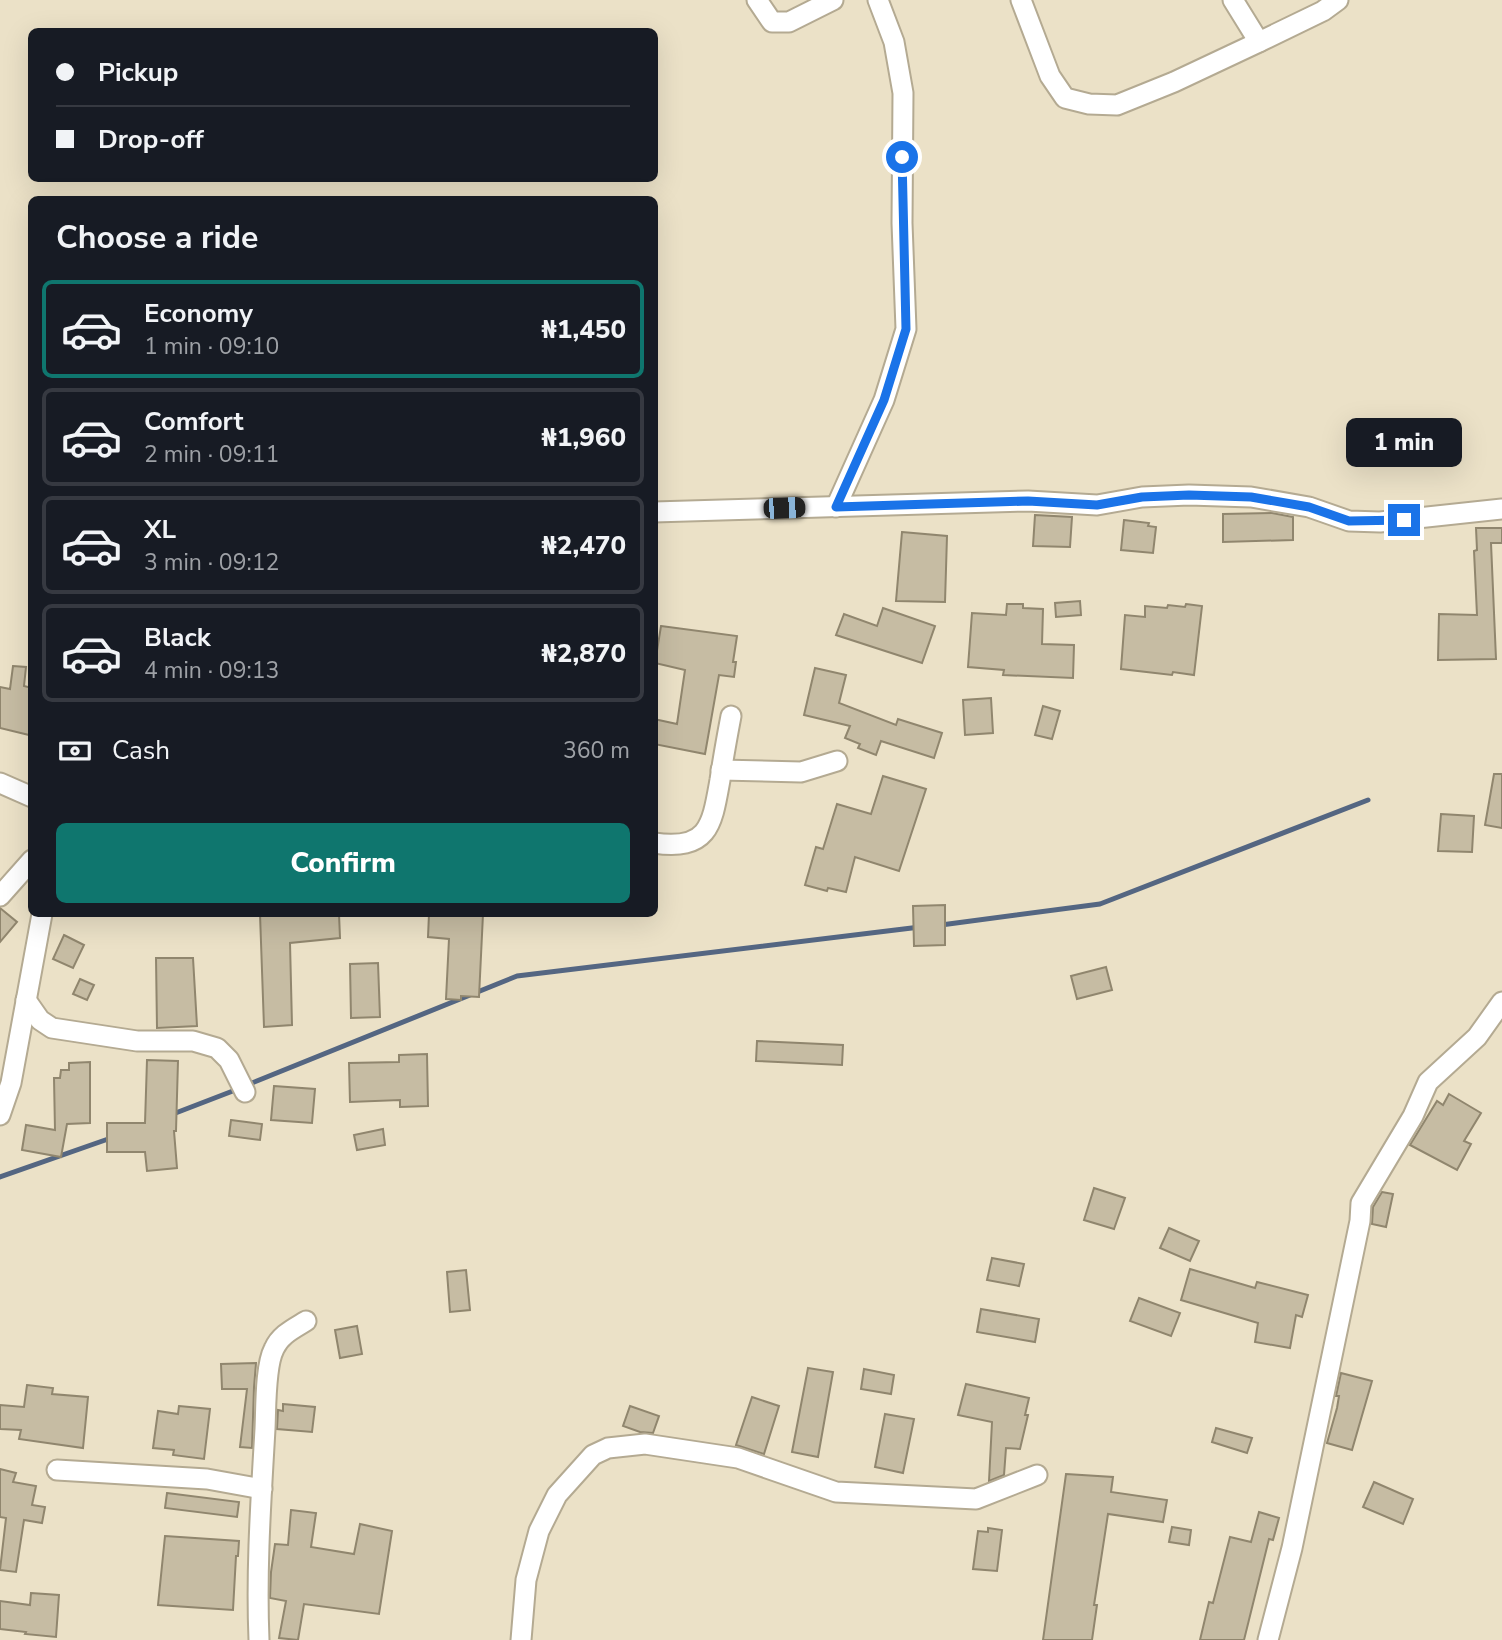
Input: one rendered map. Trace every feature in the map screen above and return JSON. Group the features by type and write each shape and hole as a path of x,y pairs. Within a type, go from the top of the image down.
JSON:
{"street":[{"path":"757,0 772,22 789,22 833,0"},
{"path":"836,507 884,400 906,329 902,223 903,93 894,42 878,0"},
{"path":"1021,0 1050,76 1065,98 1089,104 1117,105 1259,42 1326,4"},
{"path":"1233,0 1259,42"},
{"path":"658,512 1028,501 1097,505 1142,497 1189,495 1251,497 1309,507 1349,521 1380,522 1502,509"},
{"path":"658,844 674,846 690,842 702,834 713,818 731,716"},
{"path":"722,770 801,772 837,761"},
{"path":"0,783 28,795"},
{"path":"0,896 28,864"},
{"path":"0,1115 11,1083 42,917"},
{"path":"26,1000 40,1020 52,1028 137,1041 193,1041 217,1048 229,1060 245,1092"},
{"path":"1268,1640 1292,1548 1324,1404 1360,1221 1361,1203 1407,1128 1428,1082 1478,1037 1502,1002"},
{"path":"259,1640 257,1602 262,1489 267,1391 273,1350 283,1335 306,1321"},
{"path":"521,1640 526,1580 539,1531 557,1495 593,1455 608,1448 645,1444 738,1458 836,1492 976,1499 1037,1475"},
{"path":"57,1470 207,1479 262,1489"}],"building":[{"path":"1272,513 1293,517 1293,540 1223,542 1223,514"},
{"path":"1035,515 1072,517 1070,547 1033,546"},
{"path":"1124,520 1149,523 1148,526 1156,527 1153,553 1121,550"},
{"path":"1476,528 1502,528 1502,543 1491,543 1496,659 1438,660 1439,614 1477,615 1474,551 1477,550"},
{"path":"902,532 947,536 945,602 896,601"},
{"path":"1080,601 1081,615 1056,617 1055,603"},
{"path":"1007,604 1023,604 1023,608 1043,609 1042,644 1074,645 1073,678 1003,675 1004,670 968,667 972,613 1006,615"},
{"path":"1186,604 1202,606 1194,675 1121,669 1125,615 1145,617 1145,606 1167,608 1168,605 1185,607"},
{"path":"883,608 935,626 922,663 836,635 844,614 877,626"},
{"path":"661,626 737,636 734,677 719,675 705,754 658,745 658,720 677,724 685,670 658,664"},
{"path":"13,666 26,667 24,686 28,687 28,735 0,728 0,687 10,689"},
{"path":"815,668 846,675 839,703 896,725 898,719 942,733 934,758 881,741 876,755 858,748 860,744 845,738 850,726 804,715"},
{"path":"991,698 993,733 965,735 963,700"},
{"path":"1043,706 1060,711 1052,739 1035,735"},
{"path":"1494,774 1502,774 1502,828 1485,825"},
{"path":"883,776 926,789 899,871 855,857 846,892 828,888 827,891 805,885 816,847 823,849 837,804 871,814"},
{"path":"1441,814 1474,816 1472,852 1438,851"},
{"path":"945,905 945,945 914,946 913,906"},
{"path":"0,908 17,922 0,942"},
{"path":"260,917 339,917 340,938 290,943 292,1025 264,1027"},
{"path":"429,917 483,917 479,997 446,999 449,939 428,937"},
{"path":"64,935 84,945 73,968 53,959"},
{"path":"156,958 193,958 197,1026 157,1028"},
{"path":"378,963 380,1017 351,1018 350,964"},
{"path":"1106,967 1112,990 1077,999 1071,976"},
{"path":"80,979 94,985 87,1000 73,994"},
{"path":"757,1041 843,1045 842,1065 756,1061"},
{"path":"427,1054 428,1106 400,1107 400,1100 350,1102 349,1063 399,1062 399,1055"},
{"path":"147,1060 178,1061 174,1131 177,1168 147,1171 145,1152 107,1152 107,1123 145,1123"},
{"path":"90,1062 90,1123 67,1124 61,1157 22,1150 26,1125 55,1130 54,1078 60,1078 61,1070 69,1070 69,1063"},
{"path":"274,1086 315,1089 312,1123 271,1120"},
{"path":"1449,1094 1481,1113 1464,1141 1471,1144 1457,1170 1410,1145 1437,1101 1443,1105"},
{"path":"231,1120 262,1124 260,1140 229,1136"},
{"path":"383,1129 385,1145 357,1150 354,1135"},
{"path":"1094,1188 1125,1198 1114,1229 1084,1220"},
{"path":"1382,1192 1393,1194 1386,1227 1372,1224 1373,1207"},
{"path":"1169,1228 1199,1241 1190,1261 1160,1248"},
{"path":"992,1258 1024,1264 1019,1286 987,1280"},
{"path":"1190,1269 1255,1288 1257,1282 1308,1295 1302,1317 1296,1315 1290,1348 1255,1342 1258,1323 1181,1300"},
{"path":"466,1270 470,1310 450,1312 447,1272"},
{"path":"1139,1298 1180,1313 1171,1336 1130,1321"},
{"path":"981,1309 1039,1319 1035,1342 977,1332"},
{"path":"357,1326 362,1354 340,1358 335,1330"},
{"path":"256,1363 252,1448 240,1447 247,1389 222,1389 221,1364"},
{"path":"808,1368 833,1372 818,1457 792,1452"},
{"path":"864,1369 894,1375 891,1394 861,1389"},
{"path":"1341,1373 1372,1381 1352,1450 1327,1443 1337,1408 1339,1396 1336,1396"},
{"path":"966,1384 1029,1398 1020,1449 1006,1448 1004,1475 989,1481 992,1422 958,1415"},
{"path":"27,1385 53,1388 52,1394 88,1397 83,1448 19,1439 21,1430 0,1429 0,1405 24,1407"},
{"path":"752,1397 779,1406 764,1454 736,1445"},
{"path":"283,1404 315,1407 312,1432 277,1429 278,1410 283,1411"},
{"path":"179,1406 210,1409 204,1459 173,1455 174,1450 153,1448 158,1411 178,1414"},
{"path":"630,1406 659,1416 653,1433 623,1426"},
{"path":"885,1414 914,1419 903,1473 875,1467"},
{"path":"1216,1428 1252,1438 1247,1453 1212,1442"},
{"path":"0,1469 16,1473 13,1482 36,1486 32,1505 45,1507 42,1523 24,1520 16,1572 0,1570 6,1518 0,1517"},
{"path":"1066,1474 1113,1477 1111,1492 1167,1500 1163,1522 1108,1514 1094,1605 1097,1605 1092,1640 1043,1640"},
{"path":"1374,1482 1413,1499 1403,1524 1363,1507"},
{"path":"167,1493 239,1502 237,1517 165,1508"},
{"path":"291,1510 316,1513 311,1547 354,1554 360,1524 392,1531 379,1614 304,1604 298,1640 279,1638 286,1601 270,1598 271,1572 275,1544 288,1545"},
{"path":"1259,1512 1279,1518 1273,1540 1269,1539 1244,1640 1200,1640 1209,1602 1213,1603 1230,1537 1251,1542"},
{"path":"1172,1527 1191,1530 1189,1545 1169,1542"},
{"path":"988,1528 1002,1530 997,1571 973,1569 978,1531 988,1532"},
{"path":"165,1536 239,1541 233,1610 158,1605"},
{"path":"31,1593 59,1595 56,1637 0,1629 0,1601 30,1605"}],"waterway":[{"path":"941,925 1100,904 1368,800"},
{"path":"247,1085 517,976 920,927"},
{"path":"173,1114 238,1089"},
{"path":"0,1177 111,1138"}],"route":[{"path":"902,157 906,329 884,400 836,507 1028,501 1097,505 1142,497 1189,495 1251,497 1309,507 1349,521 1404,520"}]}
